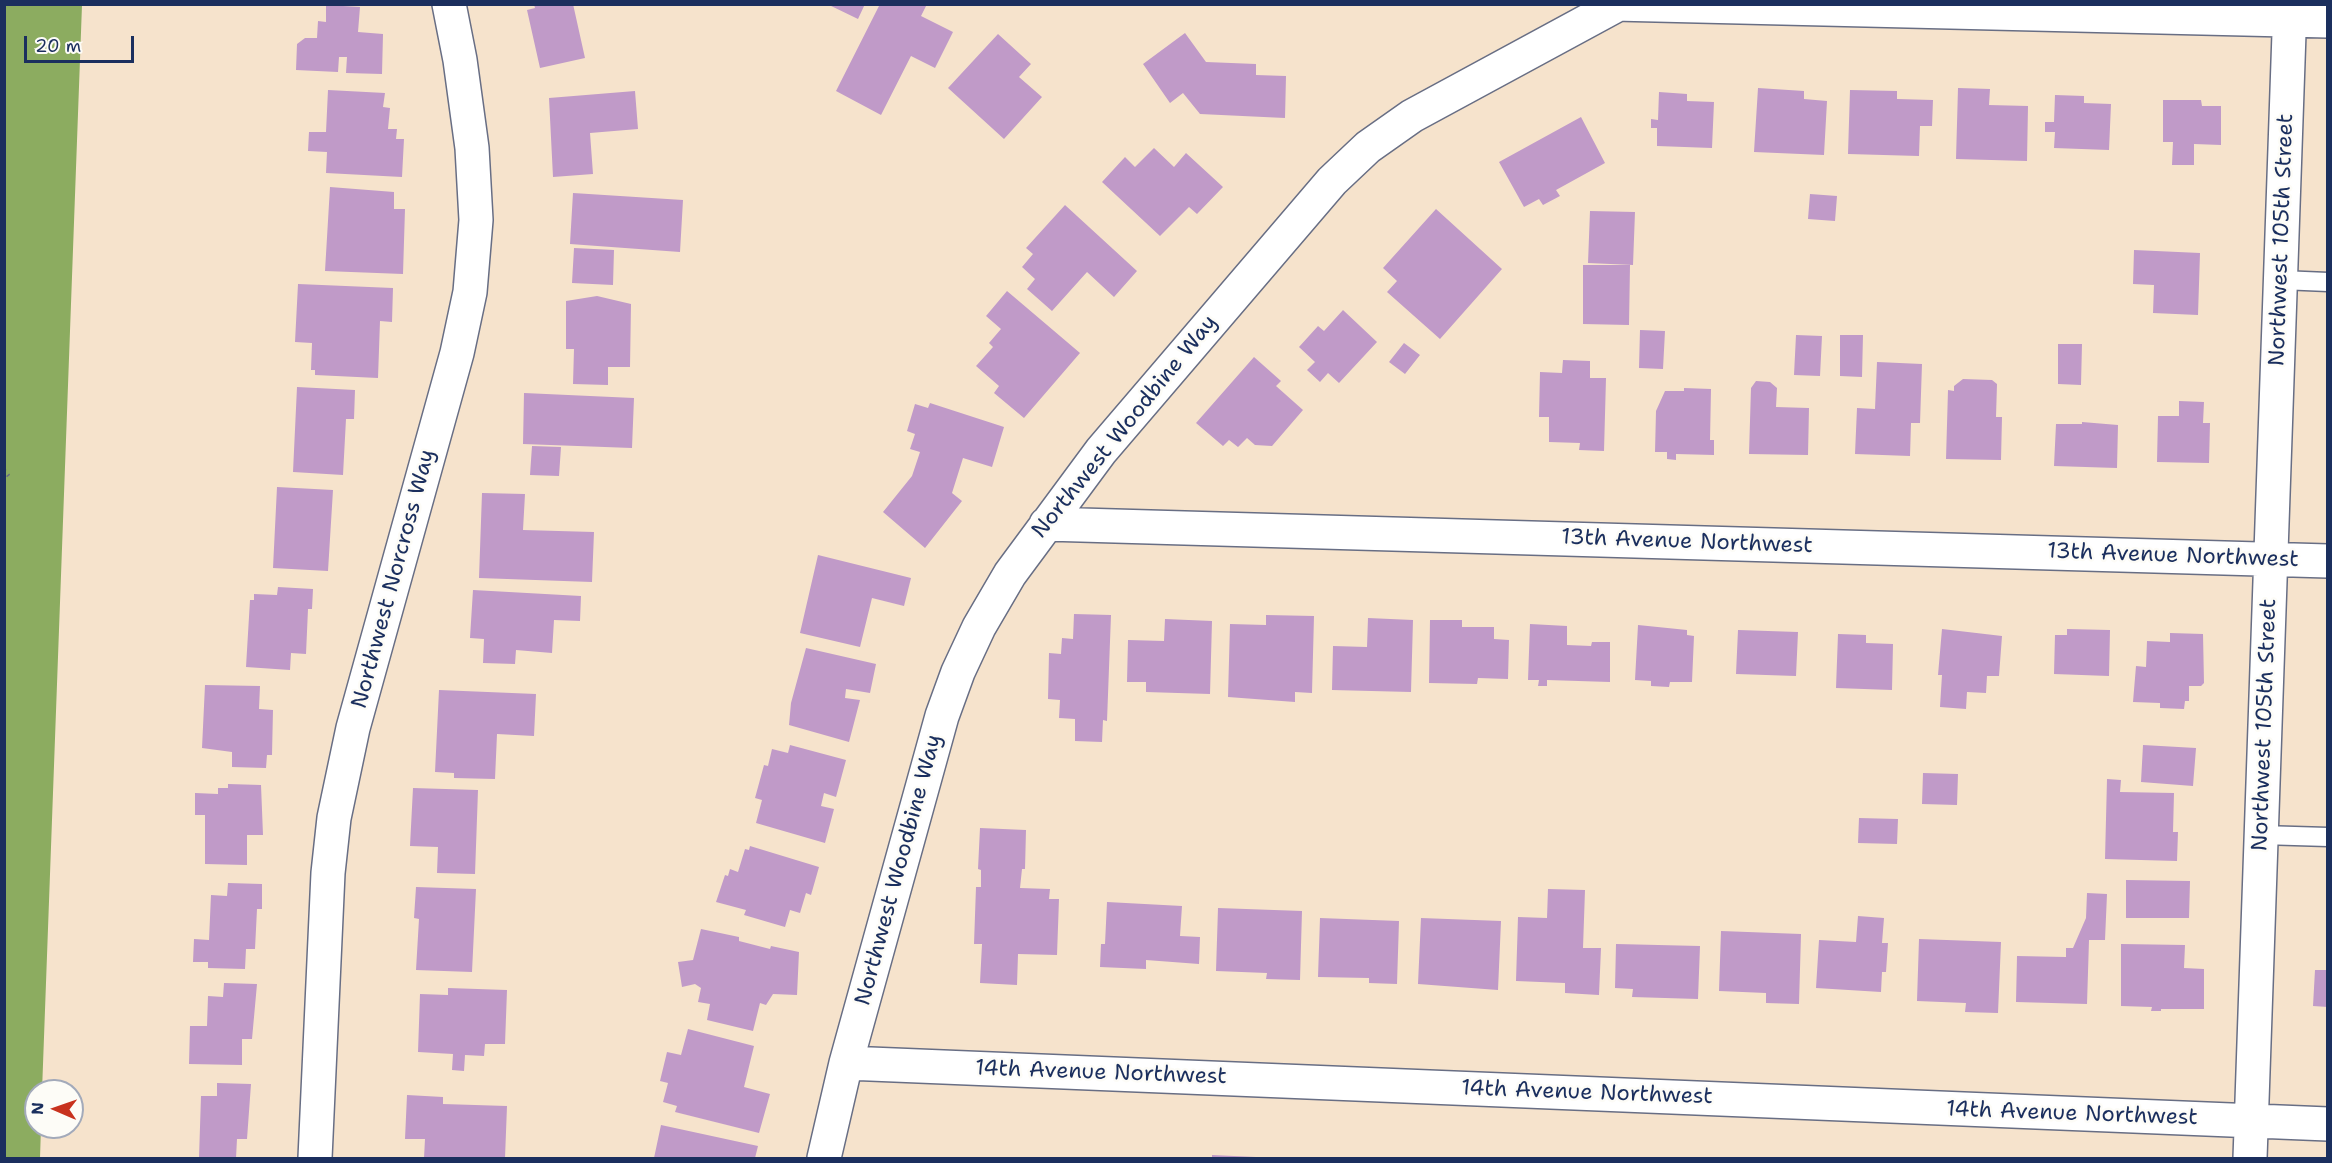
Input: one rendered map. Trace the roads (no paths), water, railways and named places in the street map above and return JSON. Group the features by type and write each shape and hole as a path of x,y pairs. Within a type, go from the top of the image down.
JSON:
{"street":[{"name":"Northwest Norcross Way","path":"315,1158 328,873 334,818 353,728 457,352 470,292 476,220 472,148 460,60 449,4"},
{"path":"1616,5 2290,12 2328,21"},
{"name":"Northwest Woodbine Way","path":"824,1158 846,1063 942,716 958,672 979,627 1010,574 1101,451 1300,215 1368,147 1412,116 1616,5"},
{"name":"Northwest 105th Street","path":"2250,1158 2290,12"},
{"name":"13th Avenue Northwest","path":"1046,524 2328,561"},
{"name":"14th Avenue Northwest","path":"846,1063 2328,1124"}],"lane":[{"path":"2281,280 2328,282"},
{"path":"2261,835 2328,837"}]}
